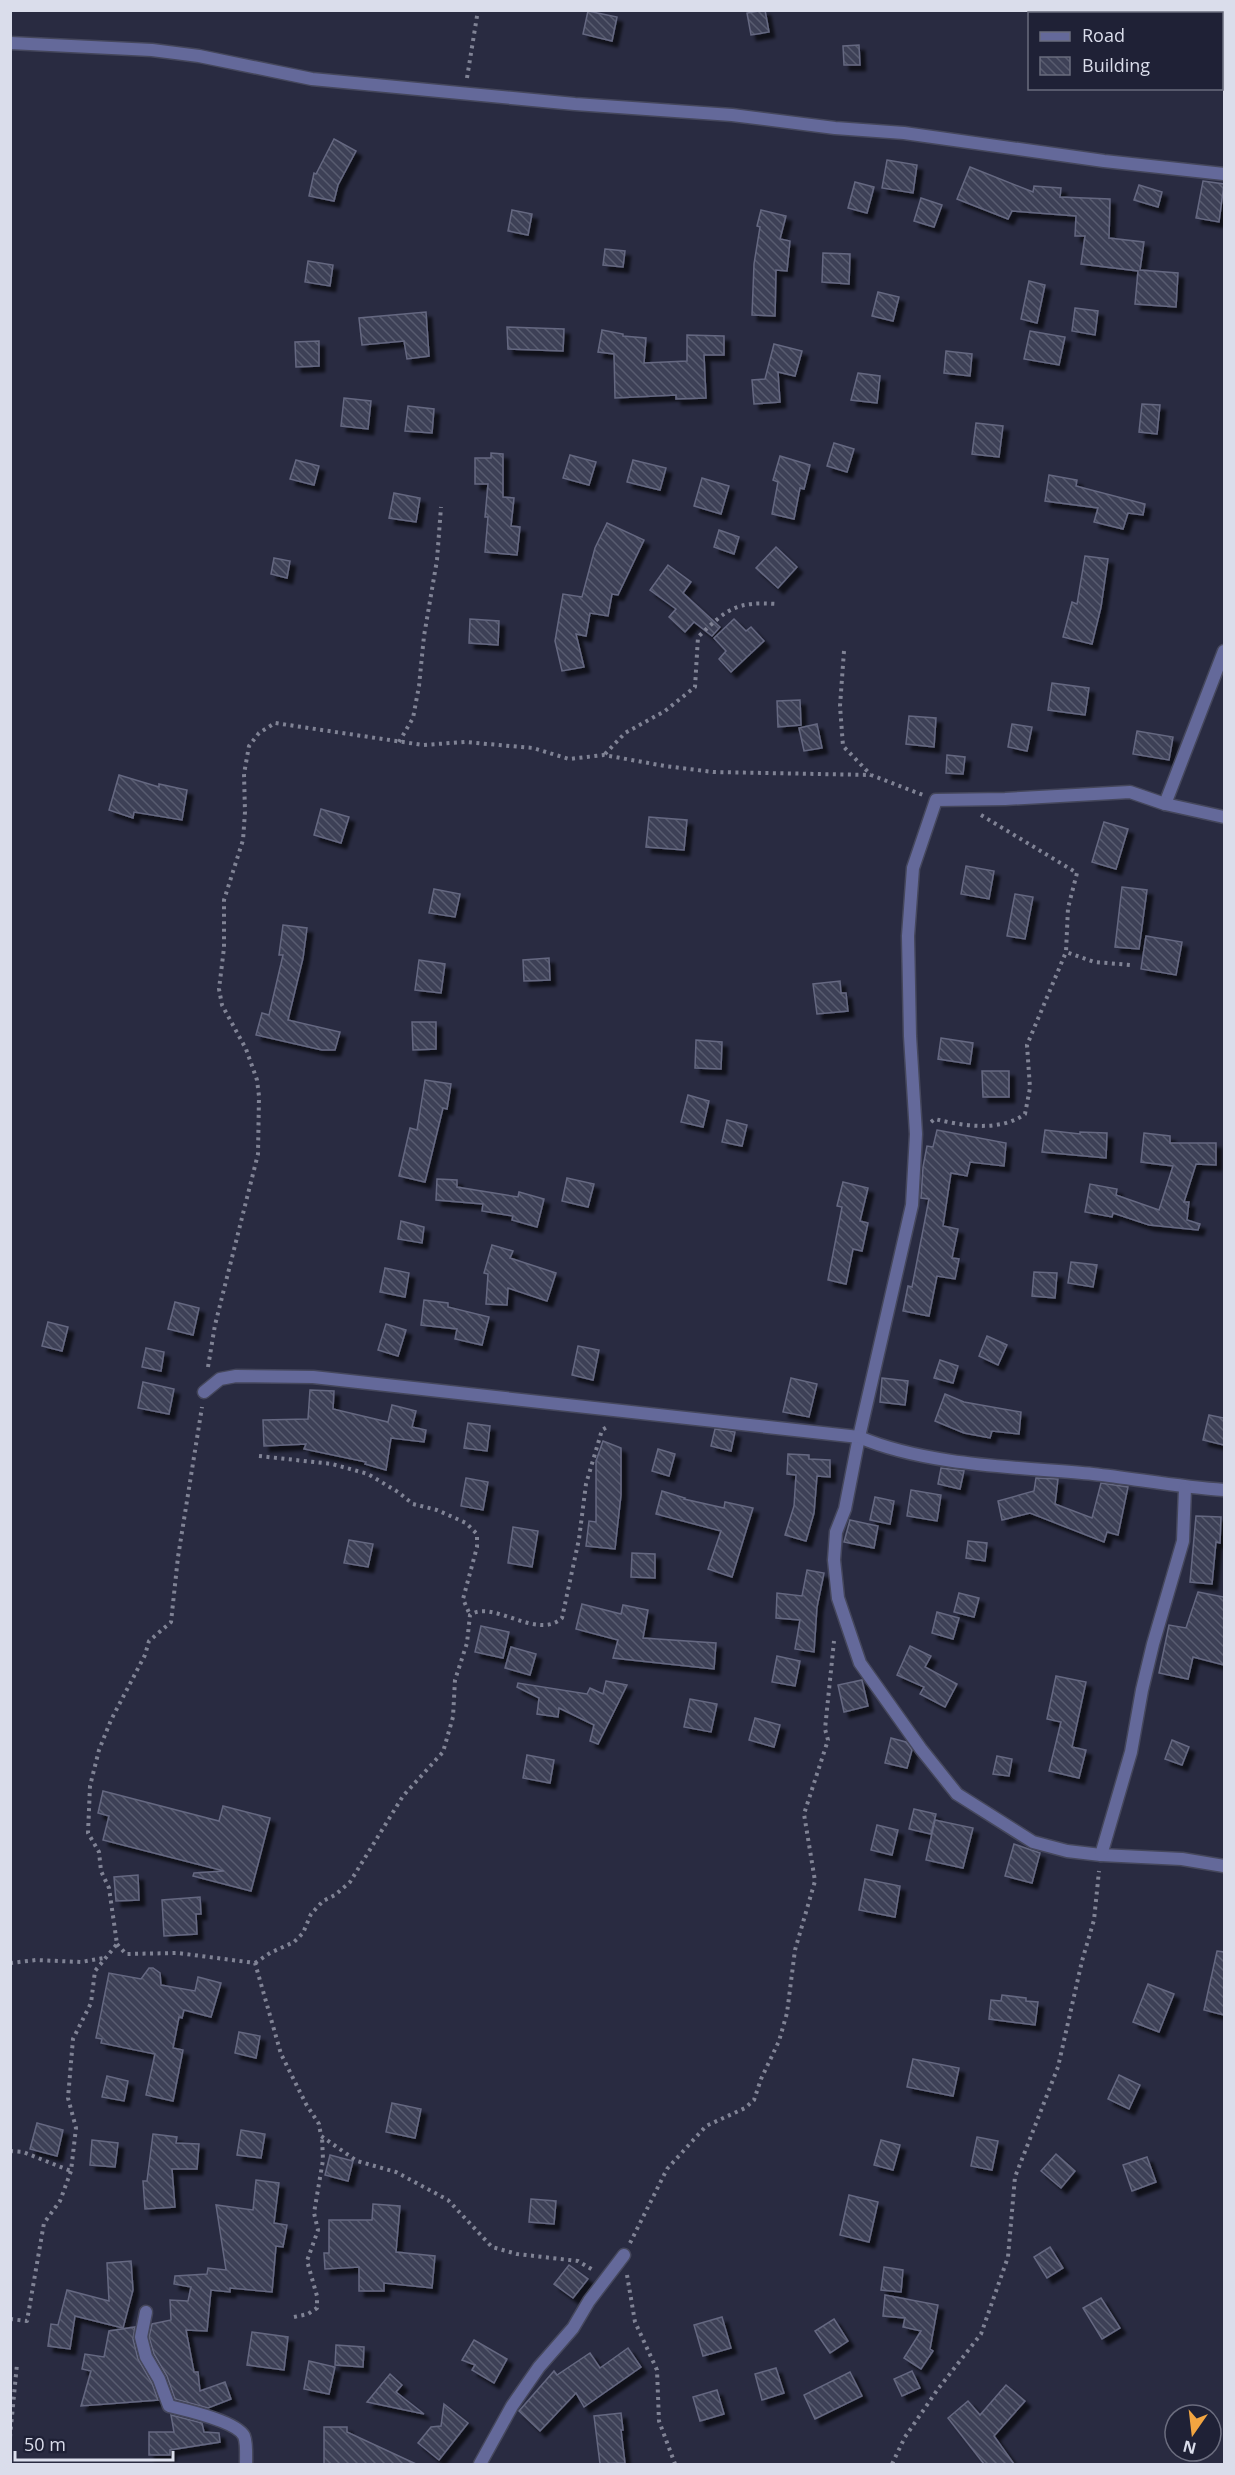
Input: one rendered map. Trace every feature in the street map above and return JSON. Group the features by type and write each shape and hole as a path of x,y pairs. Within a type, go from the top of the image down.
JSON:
{"street":[{"path":"10,43 152,50 199,56 312,79 464,94 732,115 835,128 904,133 1104,161 1224,174"},
{"path":"1166,804 1224,651"},
{"path":"1224,817 1166,804 1130,792 1005,799 936,800 913,867 908,936 910,1036 916,1134 912,1205 859,1437 845,1509 836,1532 834,1560 838,1599 860,1663 921,1749 957,1794 1033,1842 1067,1851 1182,1859 1224,1866"},
{"path":"204,1392 220,1380 236,1376 313,1377 859,1437 880,1446 933,1456 1114,1476 1185,1488 1224,1490"},
{"path":"1101,1855 1131,1752 1153,1644 1184,1541 1185,1488"},
{"path":"480,2464 512,2406 539,2367 573,2328 606,2277 624,2255"},
{"path":"146,2312 141,2337 146,2357 159,2379 169,2406 191,2409 236,2427 244,2437 246,2464"}],"path":[{"path":"464,94 477,10"},
{"path":"399,742 413,718 419,686 441,507"},
{"path":"604,754 625,733 665,711 695,687 698,637 724,612 746,603 777,604"},
{"path":"844,651 840,706 843,746 871,776"},
{"path":"259,1456 332,1464 368,1474 413,1504 437,1510 466,1523 477,1534 477,1546 463,1599 470,1615 467,1643 456,1680 453,1717 442,1752 404,1796 350,1882 317,1907 311,1914 303,1933 294,1942 270,1953 255,1964 178,1953 126,1954 117,1944 109,1888 101,1871 99,1852 88,1833 90,1786 99,1750 111,1720 149,1641 171,1622 178,1557 215,1325 258,1154 257,1080 246,1049 222,1005 219,989 224,948 224,900 243,840 246,812 244,774 249,746 259,733 275,723 423,745 465,742 533,748 568,759 604,754 665,766 714,772 871,776 936,800"},
{"path":"916,1134 935,1119 965,1126 1015,1122 1025,1114 1030,1088 1027,1045 1066,952 1068,908 1077,873 973,811"},
{"path":"1066,952 1094,962 1130,965"},
{"path":"470,1615 476,1611 490,1612 528,1623 548,1624 562,1618 579,1539 586,1484 602,1430 630,1413"},
{"path":"675,2464 659,2421 657,2370 634,2322 624,2255 667,2169 706,2126 744,2108 754,2100 779,2041 787,2013 795,1950 815,1881 804,1814 828,1740 825,1729 835,1634"},
{"path":"892,2464 905,2437 938,2389 981,2334 1008,2257 1015,2177 1058,2067 1082,1961 1094,1920 1101,1855"},
{"path":"10,2319 27,2320 44,2223 60,2201 71,2170 76,2128 68,2098 73,2039 91,2002 95,1971 117,1944"},
{"path":"10,1963 36,1960 55,1963 81,1962 104,1958"},
{"path":"255,1964 281,2054 306,2104 319,2124 321,2136 323,2160 314,2213 318,2230 307,2261 317,2296 316,2308 308,2314 294,2317"},
{"path":"321,2136 357,2161 396,2172 448,2200 492,2247 517,2254 578,2261 606,2277"},
{"path":"10,2151 23,2152 71,2170"},
{"path":"10,2437 17,2364"}],"building":[{"path":"765,10 769,32 751,35 747,13"},
{"path":"588,11 617,17 612,41 583,34"},
{"path":"859,45 860,65 844,65 843,46"},
{"path":"334,139 356,151 338,185 334,201 309,196 314,173 316,174"},
{"path":"887,160 917,165 913,193 882,188"},
{"path":"970,167 1033,192 1034,186 1061,188 1060,197 1110,199 1109,238 1144,242 1140,270 1178,273 1176,307 1135,304 1138,271 1081,264 1085,236 1075,236 1076,216 1012,211 1008,219 957,199"},
{"path":"1203,181 1224,184 1219,222 1196,218"},
{"path":"855,182 874,187 867,213 848,208"},
{"path":"1139,185 1162,192 1158,207 1134,200"},
{"path":"921,198 942,205 934,227 914,221"},
{"path":"512,210 532,214 528,235 508,231"},
{"path":"761,210 786,216 780,239 790,241 787,271 776,270 775,316 752,315 754,264 760,227 757,226"},
{"path":"605,249 625,251 623,267 603,265"},
{"path":"823,253 850,254 849,284 822,282"},
{"path":"308,261 333,265 330,286 305,282"},
{"path":"1029,281 1045,285 1037,323 1021,319"},
{"path":"878,292 899,297 893,321 872,316"},
{"path":"1075,308 1098,311 1095,335 1072,331"},
{"path":"426,312 429,356 407,359 404,341 362,345 359,318"},
{"path":"507,327 564,329 563,351 508,349"},
{"path":"602,330 623,334 623,336 646,338 644,363 687,361 687,335 724,336 724,355 704,355 706,398 676,399 676,395 615,398 614,354 598,352"},
{"path":"1030,331 1065,337 1059,365 1024,359"},
{"path":"319,341 319,366 296,367 295,342"},
{"path":"774,344 802,351 795,376 778,372 780,402 754,404 752,380 765,379"},
{"path":"946,351 972,354 970,376 944,373"},
{"path":"858,373 880,376 877,403 851,400"},
{"path":"344,398 371,401 368,429 341,426"},
{"path":"1142,404 1160,405 1157,434 1139,432"},
{"path":"408,406 434,409 432,433 405,431"},
{"path":"976,423 1003,426 999,457 972,454"},
{"path":"834,443 854,449 847,472 827,466"},
{"path":"491,453 503,454 503,497 514,498 511,526 520,527 517,555 485,552 488,484 475,484 475,458 491,458"},
{"path":"570,455 596,462 589,485 563,478"},
{"path":"780,456 810,465 804,489 800,488 794,519 772,514 778,482 773,480"},
{"path":"296,460 319,466 314,485 290,479"},
{"path":"633,460 666,468 660,490 627,482"},
{"path":"1049,475 1077,480 1076,486 1145,504 1143,515 1128,513 1123,529 1094,522 1098,508 1045,501"},
{"path":"702,478 729,486 721,514 694,506"},
{"path":"394,493 420,498 416,522 389,518"},
{"path":"607,523 644,540 618,595 612,594 608,616 590,613 586,636 576,634 584,667 562,671 555,641 563,594 582,597 595,548"},
{"path":"719,530 739,537 734,554 714,547"},
{"path":"776,547 797,567 778,588 756,568"},
{"path":"1085,556 1108,559 1101,607 1092,644 1063,637 1072,602 1077,604"},
{"path":"274,558 290,561 287,578 271,574"},
{"path":"668,565 691,582 683,593 720,627 712,636 694,622 685,632 669,617 676,609 650,590"},
{"path":"470,619 499,621 498,645 469,643"},
{"path":"734,619 746,631 751,627 764,641 731,672 719,659 726,651 714,638"},
{"path":"1052,683 1089,688 1085,715 1048,710"},
{"path":"800,700 801,725 778,727 777,701"},
{"path":"909,716 936,718 934,747 906,744"},
{"path":"817,724 822,748 804,751 799,728"},
{"path":"1012,724 1032,727 1027,751 1008,747"},
{"path":"1137,731 1173,737 1169,760 1133,754"},
{"path":"947,755 965,757 963,774 946,773"},
{"path":"119,775 159,787 159,784 187,790 182,820 134,812 133,818 109,810"},
{"path":"321,809 349,817 341,843 314,835"},
{"path":"649,817 687,820 684,850 646,847"},
{"path":"1104,822 1128,829 1116,869 1092,862"},
{"path":"966,866 994,871 989,899 961,894"},
{"path":"1122,887 1147,890 1139,949 1115,947"},
{"path":"434,889 460,894 455,917 429,913"},
{"path":"1015,894 1033,897 1025,939 1007,936"},
{"path":"283,925 307,928 303,958 288,1020 340,1032 335,1050 322,1050 256,1035 262,1013 269,1015 283,955 279,955"},
{"path":"1146,936 1182,942 1176,975 1141,969"},
{"path":"549,958 550,980 524,981 523,960"},
{"path":"419,960 445,964 441,993 415,990"},
{"path":"840,981 841,993 846,993 848,1011 817,1014 813,984"},
{"path":"412,1022 436,1022 436,1049 413,1050"},
{"path":"941,1038 973,1043 970,1064 938,1059"},
{"path":"696,1040 722,1042 721,1069 695,1068"},
{"path":"982,1071 1009,1071 1009,1097 983,1097"},
{"path":"425,1080 451,1084 447,1109 443,1108 425,1182 399,1176 410,1128 417,1130"},
{"path":"688,1095 709,1101 703,1127 681,1122"},
{"path":"727,1120 747,1125 742,1146 722,1142"},
{"path":"937,1130 1006,1143 1004,1166 970,1162 967,1176 951,1173 943,1226 958,1229 952,1258 959,1259 955,1279 937,1276 929,1316 903,1311 908,1286 912,1287 929,1199 921,1198 923,1167 927,1146 933,1147"},
{"path":"1045,1130 1080,1134 1080,1132 1107,1133 1106,1158 1042,1152"},
{"path":"1144,1133 1170,1136 1170,1143 1216,1143 1216,1165 1196,1164 1184,1202 1189,1202 1187,1220 1200,1224 1198,1230 1149,1225 1113,1213 1112,1217 1085,1212 1090,1184 1117,1189 1116,1195 1159,1210 1173,1166 1141,1162"},
{"path":"567,1178 594,1184 588,1207 562,1201"},
{"path":"437,1179 457,1180 457,1187 518,1197 519,1192 544,1199 537,1227 512,1220 513,1216 482,1211 483,1204 436,1200"},
{"path":"843,1182 868,1188 860,1221 868,1223 862,1251 853,1249 846,1284 828,1280 842,1207 837,1206"},
{"path":"401,1221 424,1227 422,1243 398,1239"},
{"path":"492,1245 513,1251 510,1258 556,1273 547,1301 508,1288 507,1305 486,1304 488,1274 484,1273"},
{"path":"1071,1262 1097,1265 1093,1287 1068,1283"},
{"path":"385,1268 409,1273 405,1297 380,1292"},
{"path":"1034,1272 1057,1273 1055,1298 1032,1296"},
{"path":"424,1300 448,1303 448,1307 489,1317 482,1345 455,1339 457,1329 421,1325"},
{"path":"175,1302 199,1308 193,1335 168,1329"},
{"path":"48,1322 68,1327 62,1351 42,1346"},
{"path":"386,1324 406,1330 398,1356 378,1350"},
{"path":"987,1336 1007,1345 998,1365 979,1356"},
{"path":"578,1346 599,1350 593,1380 572,1375"},
{"path":"146,1348 164,1352 161,1371 142,1367"},
{"path":"940,1360 958,1366 953,1383 934,1378"},
{"path":"791,1378 817,1384 809,1417 783,1412"},
{"path":"882,1378 908,1381 905,1405 880,1402"},
{"path":"143,1382 174,1389 169,1414 138,1408"},
{"path":"310,1390 334,1391 333,1409 388,1422 392,1405 416,1411 412,1427 426,1430 424,1442 391,1438 386,1470 365,1464 366,1462 304,1449 306,1444 264,1446 263,1420 308,1419"},
{"path":"945,1394 964,1402 1021,1412 1019,1434 992,1431 990,1438 964,1433 935,1421"},
{"path":"1209,1415 1224,1418 1224,1445 1203,1440"},
{"path":"468,1423 490,1426 487,1451 464,1448"},
{"path":"715,1429 735,1432 731,1451 711,1446"},
{"path":"603,1441 621,1448 621,1495 615,1549 586,1546 589,1521 596,1522 596,1461"},
{"path":"658,1449 675,1454 669,1476 652,1471"},
{"path":"788,1454 809,1455 809,1459 830,1460 830,1477 817,1476 814,1513 806,1541 785,1535 794,1506 796,1475 787,1474"},
{"path":"941,1468 964,1471 960,1489 938,1484"},
{"path":"466,1478 488,1482 483,1510 461,1506"},
{"path":"1036,1478 1058,1479 1055,1504 1092,1518 1101,1483 1128,1487 1118,1535 1107,1532 1104,1542 1030,1513 1002,1520 998,1501 1034,1491"},
{"path":"911,1490 941,1495 937,1521 907,1516"},
{"path":"662,1491 684,1499 724,1508 725,1502 753,1508 732,1577 708,1569 721,1531 656,1514"},
{"path":"875,1497 894,1501 890,1524 870,1520"},
{"path":"1196,1516 1221,1517 1220,1543 1216,1542 1212,1584 1190,1582"},
{"path":"850,1520 878,1526 874,1548 844,1542"},
{"path":"513,1527 538,1531 532,1567 508,1563"},
{"path":"349,1540 373,1544 368,1567 344,1563"},
{"path":"968,1541 987,1543 985,1561 966,1558"},
{"path":"632,1553 655,1554 655,1578 631,1577"},
{"path":"807,1570 824,1573 817,1607 814,1652 795,1649 800,1620 776,1618 777,1593 802,1596"},
{"path":"1198,1592 1224,1597 1224,1665 1193,1657 1188,1679 1159,1673 1169,1625 1186,1628"},
{"path":"959,1593 979,1598 974,1617 954,1612"},
{"path":"582,1604 621,1614 623,1605 648,1610 643,1638 716,1643 714,1669 613,1658 618,1640 576,1629"},
{"path":"937,1612 959,1618 953,1639 932,1633"},
{"path":"481,1626 509,1632 503,1658 475,1652"},
{"path":"910,1646 931,1656 925,1667 957,1684 945,1707 920,1694 924,1687 897,1675"},
{"path":"511,1647 536,1654 530,1675 505,1668"},
{"path":"777,1656 800,1661 795,1686 772,1682"},
{"path":"1056,1676 1086,1682 1072,1747 1086,1750 1079,1778 1049,1771 1061,1722 1047,1719"},
{"path":"862,1680 868,1706 844,1712 838,1685"},
{"path":"606,1681 627,1685 598,1744 590,1741 594,1725 559,1708 558,1717 537,1714 539,1698 517,1687 518,1683 587,1694 590,1688 603,1694"},
{"path":"690,1699 717,1704 711,1732 684,1727"},
{"path":"755,1718 780,1725 774,1747 749,1740"},
{"path":"891,1738 906,1742 912,1750 907,1768 885,1763"},
{"path":"1172,1740 1189,1747 1182,1765 1165,1759"},
{"path":"527,1755 554,1760 550,1783 523,1778"},
{"path":"997,1756 1012,1759 1009,1776 993,1774"},
{"path":"103,1791 219,1821 223,1806 270,1818 251,1891 193,1876 194,1873 224,1871 103,1840 109,1816 98,1813"},
{"path":"914,1809 936,1814 931,1834 909,1829"},
{"path":"935,1820 973,1828 963,1868 926,1860"},
{"path":"877,1825 898,1830 892,1855 871,1850"},
{"path":"1014,1844 1040,1853 1032,1883 1005,1876"},
{"path":"138,1875 139,1900 116,1901 114,1877"},
{"path":"865,1879 900,1886 895,1917 859,1910"},
{"path":"200,1897 201,1914 196,1914 197,1934 164,1936 162,1900"},
{"path":"1217,1951 1224,1952 1224,2015 1204,2010"},
{"path":"149,1968 160,1973 161,1985 195,1991 198,1977 221,1983 211,2017 184,2010 182,2018 179,2017 173,2048 183,2050 173,2101 146,2095 155,2054 101,2043 102,2039 96,2038 109,1973 141,1979"},
{"path":"1148,1984 1174,1994 1159,2032 1133,2022"},
{"path":"1002,1995 1038,2002 1035,2025 989,2019 991,2000 1001,2001"},
{"path":"239,2032 260,2036 256,2058 235,2053"},
{"path":"913,2059 959,2068 953,2096 907,2087"},
{"path":"1119,2075 1140,2085 1129,2109 1108,2099"},
{"path":"107,2076 128,2081 124,2101 102,2097"},
{"path":"392,2103 421,2109 415,2138 386,2132"},
{"path":"37,2123 63,2130 57,2156 30,2149"},
{"path":"241,2130 265,2134 261,2158 237,2155"},
{"path":"153,2134 177,2137 176,2143 199,2144 197,2169 172,2169 175,2207 145,2209 143,2181 147,2181"},
{"path":"977,2137 998,2141 992,2170 971,2166"},
{"path":"92,2140 118,2143 115,2167 90,2165"},
{"path":"881,2140 900,2145 893,2170 874,2165"},
{"path":"1056,2154 1075,2171 1061,2188 1041,2171"},
{"path":"330,2155 353,2161 348,2181 325,2175"},
{"path":"1147,2157 1156,2182 1132,2191 1123,2165"},
{"path":"256,2180 279,2183 274,2223 287,2225 283,2247 276,2246 272,2292 230,2288 230,2292 211,2290 207,2331 186,2330 194,2372 198,2372 200,2391 225,2382 231,2399 208,2408 175,2399 167,2376 154,2354 149,2337 152,2324 171,2320 170,2300 188,2301 191,2287 174,2284 175,2276 207,2274 208,2268 226,2270 216,2205 253,2210"},
{"path":"849,2195 878,2202 869,2242 840,2235"},
{"path":"531,2199 556,2201 554,2224 529,2222"},
{"path":"373,2204 400,2206 396,2252 435,2256 432,2288 384,2283 384,2291 359,2291 359,2267 325,2269 324,2253 329,2253 329,2220 372,2220"},
{"path":"1050,2247 1063,2268 1047,2278 1034,2257"},
{"path":"131,2261 133,2290 123,2328 75,2316 70,2349 48,2346 51,2324 58,2325 67,2290 109,2301 107,2263"},
{"path":"569,2265 588,2279 573,2298 554,2284"},
{"path":"884,2267 903,2270 901,2292 881,2290"},
{"path":"885,2295 938,2305 930,2349 933,2351 921,2369 904,2358 921,2331 903,2327 905,2318 883,2316"},
{"path":"1101,2298 1120,2328 1102,2339 1083,2308"},
{"path":"722,2317 731,2348 703,2356 694,2325"},
{"path":"834,2319 848,2341 830,2353 815,2331"},
{"path":"135,2327 133,2339 138,2359 152,2383 158,2400 81,2406 91,2371 82,2369 85,2354 104,2357 109,2331"},
{"path":"252,2332 288,2337 284,2370 247,2365"},
{"path":"474,2340 507,2359 494,2383 472,2370 475,2365 462,2360"},
{"path":"336,2345 364,2347 363,2367 335,2365"},
{"path":"628,2348 641,2367 584,2407 576,2393 540,2431 519,2411 554,2371 557,2375 590,2353 600,2368"},
{"path":"309,2361 335,2367 329,2394 304,2389"},
{"path":"776,2368 784,2393 762,2400 755,2374"},
{"path":"912,2371 920,2388 902,2396 894,2379"},
{"path":"850,2372 862,2396 815,2419 804,2395"},
{"path":"390,2374 402,2385 396,2392 424,2414 367,2402"},
{"path":"1006,2385 1025,2401 994,2436 1014,2464 984,2464 948,2418 968,2401 980,2415"},
{"path":"717,2390 724,2414 700,2421 693,2397"},
{"path":"444,2404 468,2423 439,2460 418,2443 431,2427 441,2426"},
{"path":"621,2413 625,2463 600,2464 594,2416"},
{"path":"171,2415 202,2423 204,2432 219,2433 220,2442 170,2450 170,2455 149,2455 149,2432 174,2432"},
{"path":"324,2427 347,2427 347,2432 416,2464 324,2464"}]}
